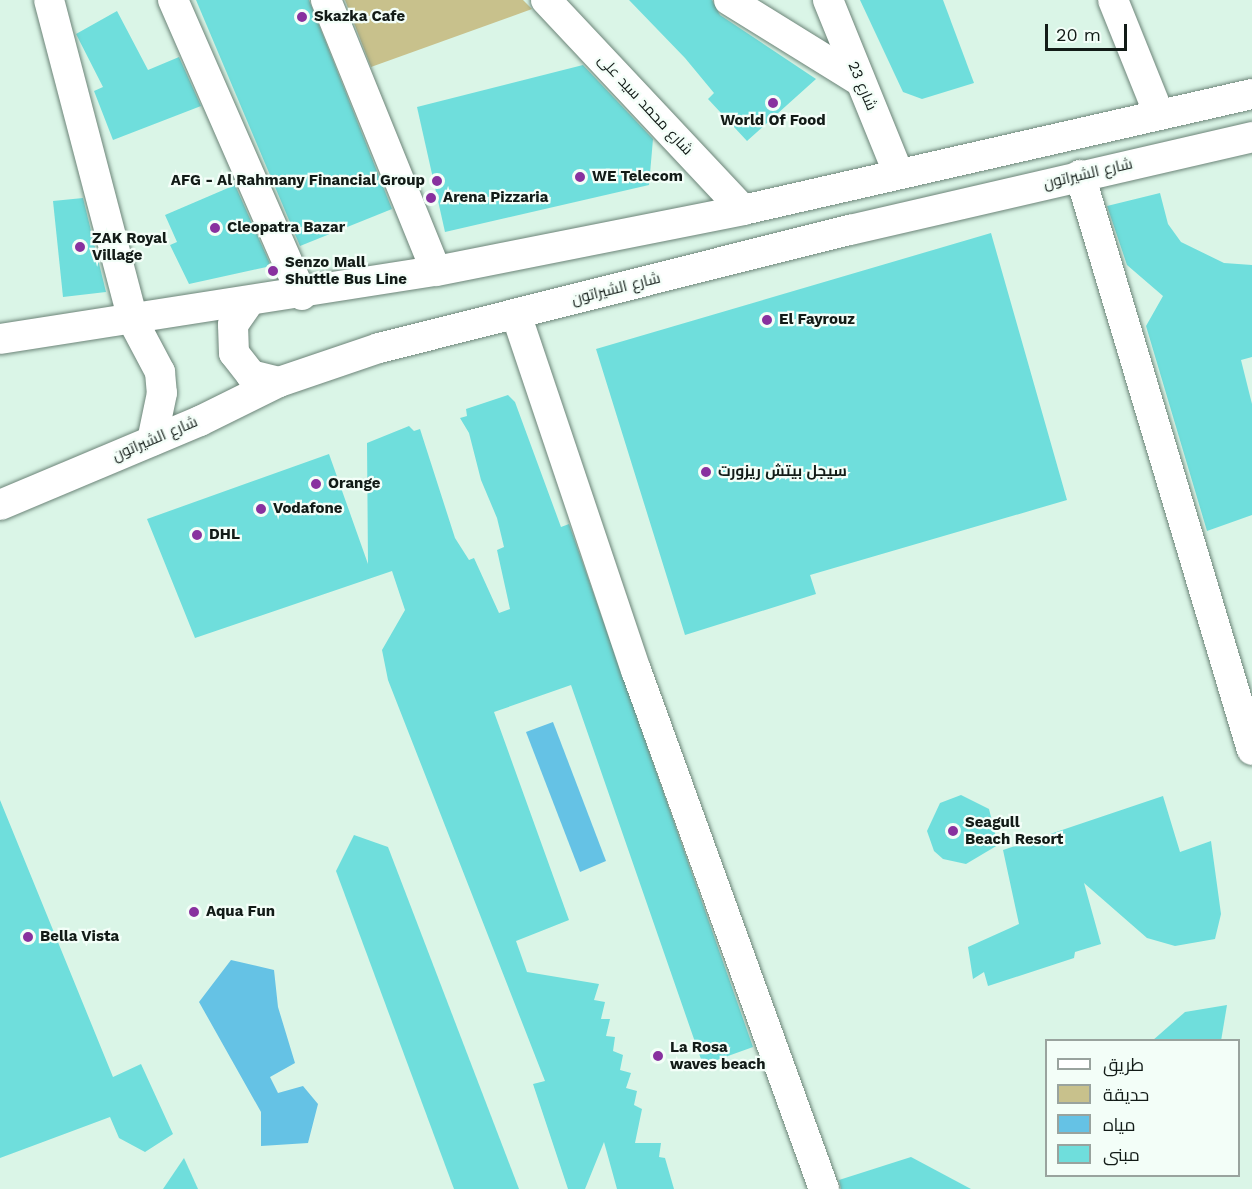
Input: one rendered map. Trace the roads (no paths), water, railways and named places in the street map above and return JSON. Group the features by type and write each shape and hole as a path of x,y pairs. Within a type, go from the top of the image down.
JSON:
{"street":[{"path":"49,0 133,321 160,372 162,393 152,441"},
{"path":"173,0 302,295"},
{"path":"326,0 436,271"},
{"name":"شارع محمد سيد على","path":"546,0 743,210"},
{"path":"729,0 858,80"},
{"name":"شارع 23","path":"828,0 858,80 898,172"},
{"path":"1113,0 1158,112"},
{"path":"0,339 302,295 436,271 743,210 1158,112 1252,94"},
{"name":"شارع الشيراتون","path":"0,505 152,441 279,382 379,348 1080,175 1252,136"},
{"path":"1080,175 1252,750"},
{"path":"249,302 233,325 234,353 251,375 279,382"},
{"path":"516,314 636,670 824,1189"}],"water":[{"path":"553,722 606,861 580,872 526,732"},
{"path":"231,960 274,970 278,1007 295,1063 270,1077 278,1093 303,1086 318,1104 308,1143 261,1146 261,1112 199,1002"}],"place":[{"name":"Skazka Cafe","path":"302,17"},
{"name":"World Of Food","path":"773,103"},
{"name":"WE Telecom","path":"580,177"},
{"name":"AFG - Al Rahmany Financial Group","path":"437,181"},
{"name":"Arena Pizzaria","path":"431,198"},
{"name":"Cleopatra Bazar","path":"215,228"},
{"name":"ZAK Royal Village","path":"80,247"},
{"name":"Senzo Mall Shuttle Bus Line","path":"273,271"},
{"name":"El Fayrouz","path":"767,320"},
{"name":"سيجل بيتش ريزورت","path":"706,472"},
{"name":"Orange","path":"316,484"},
{"name":"Vodafone","path":"261,509"},
{"name":"DHL","path":"197,535"},
{"name":"Seagull Beach Resort","path":"953,831"},
{"name":"Aqua Fun","path":"194,912"},
{"name":"Bella Vista","path":"28,937"},
{"name":"La Rosa waves beach","path":"658,1056"}]}
